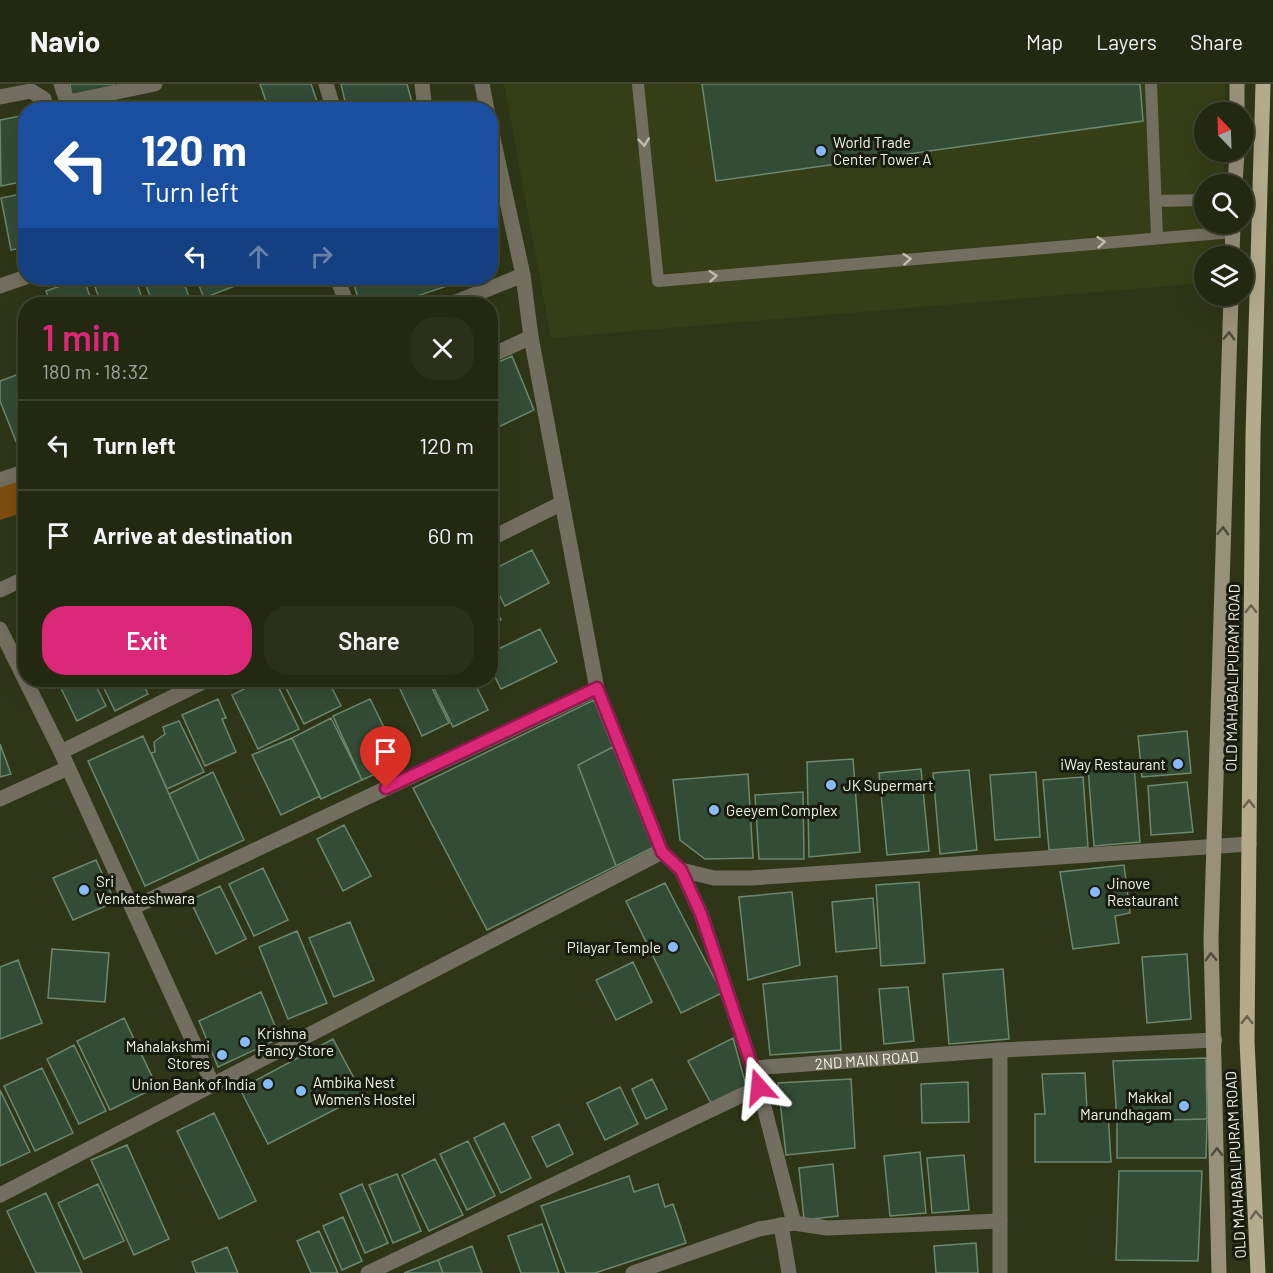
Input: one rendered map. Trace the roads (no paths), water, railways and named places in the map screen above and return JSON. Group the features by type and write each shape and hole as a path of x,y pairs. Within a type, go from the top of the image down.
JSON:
{"main road":[{"name":"OLD MAHABALIPURAM ROAD","path":"1258,1273 1247,1041 1253,436 1267,148 1263,84"}],"street":[{"path":"61,84 66,99 74,101 155,84"},
{"path":"326,84 332,102"},
{"path":"422,84 424,102"},
{"path":"482,84 485,102"},
{"path":"1237,84 1237,102"},
{"path":"0,97 31,91 38,93 45,102"},
{"path":"498,161 523,275 531,336 597,688 662,852 681,870 701,914 753,1068 788,1224 789,1273"},
{"path":"468,297 523,275"},
{"path":"0,286 18,280"},
{"path":"1219,1273 1211,939 1231,306"},
{"path":"498,352 531,336"},
{"path":"0,480 18,474"},
{"path":"498,535 562,503"},
{"path":"0,590 18,582"},
{"path":"0,629 18,665"},
{"path":"29,687 61,752 212,1083"},
{"path":"61,752 193,687"},
{"path":"132,908 597,688"},
{"path":"0,799 68,768"},
{"path":"681,870 714,878 752,879 1249,844"},
{"path":"0,1195 212,1083 662,852"},
{"name":"2ND MAIN ROAD","path":"753,1068 1000,1050 1215,1040"},
{"path":"1000,1050 1000,1273"},
{"path":"368,1273 759,1087"},
{"path":"633,1273 759,1229 788,1224 827,1228 1000,1221"}],"lane":[{"path":"638,84 658,281 1194,233"},
{"path":"1151,84 1157,237"},
{"path":"1156,201 1194,200"}],"place":[{"name":"World Trade Center Tower A","path":"821,151"},
{"name":"iWay Restaurant","path":"1178,764"},
{"name":"JK Supermart","path":"831,785"},
{"name":"Geeyem Complex","path":"714,810"},
{"name":"Sri Venkateshwara","path":"84,890"},
{"name":"Jinove Restaurant","path":"1095,892"},
{"name":"Pilayar Temple","path":"673,947"},
{"name":"Krishna Fancy Store","path":"245,1042"},
{"name":"Mahalakshmi Stores","path":"222,1055"},
{"name":"Union Bank of India","path":"268,1084"},
{"name":"Ambika Nest Women's Hostel","path":"301,1091"},
{"name":"Makkal Marundhagam","path":"1184,1106"}]}
